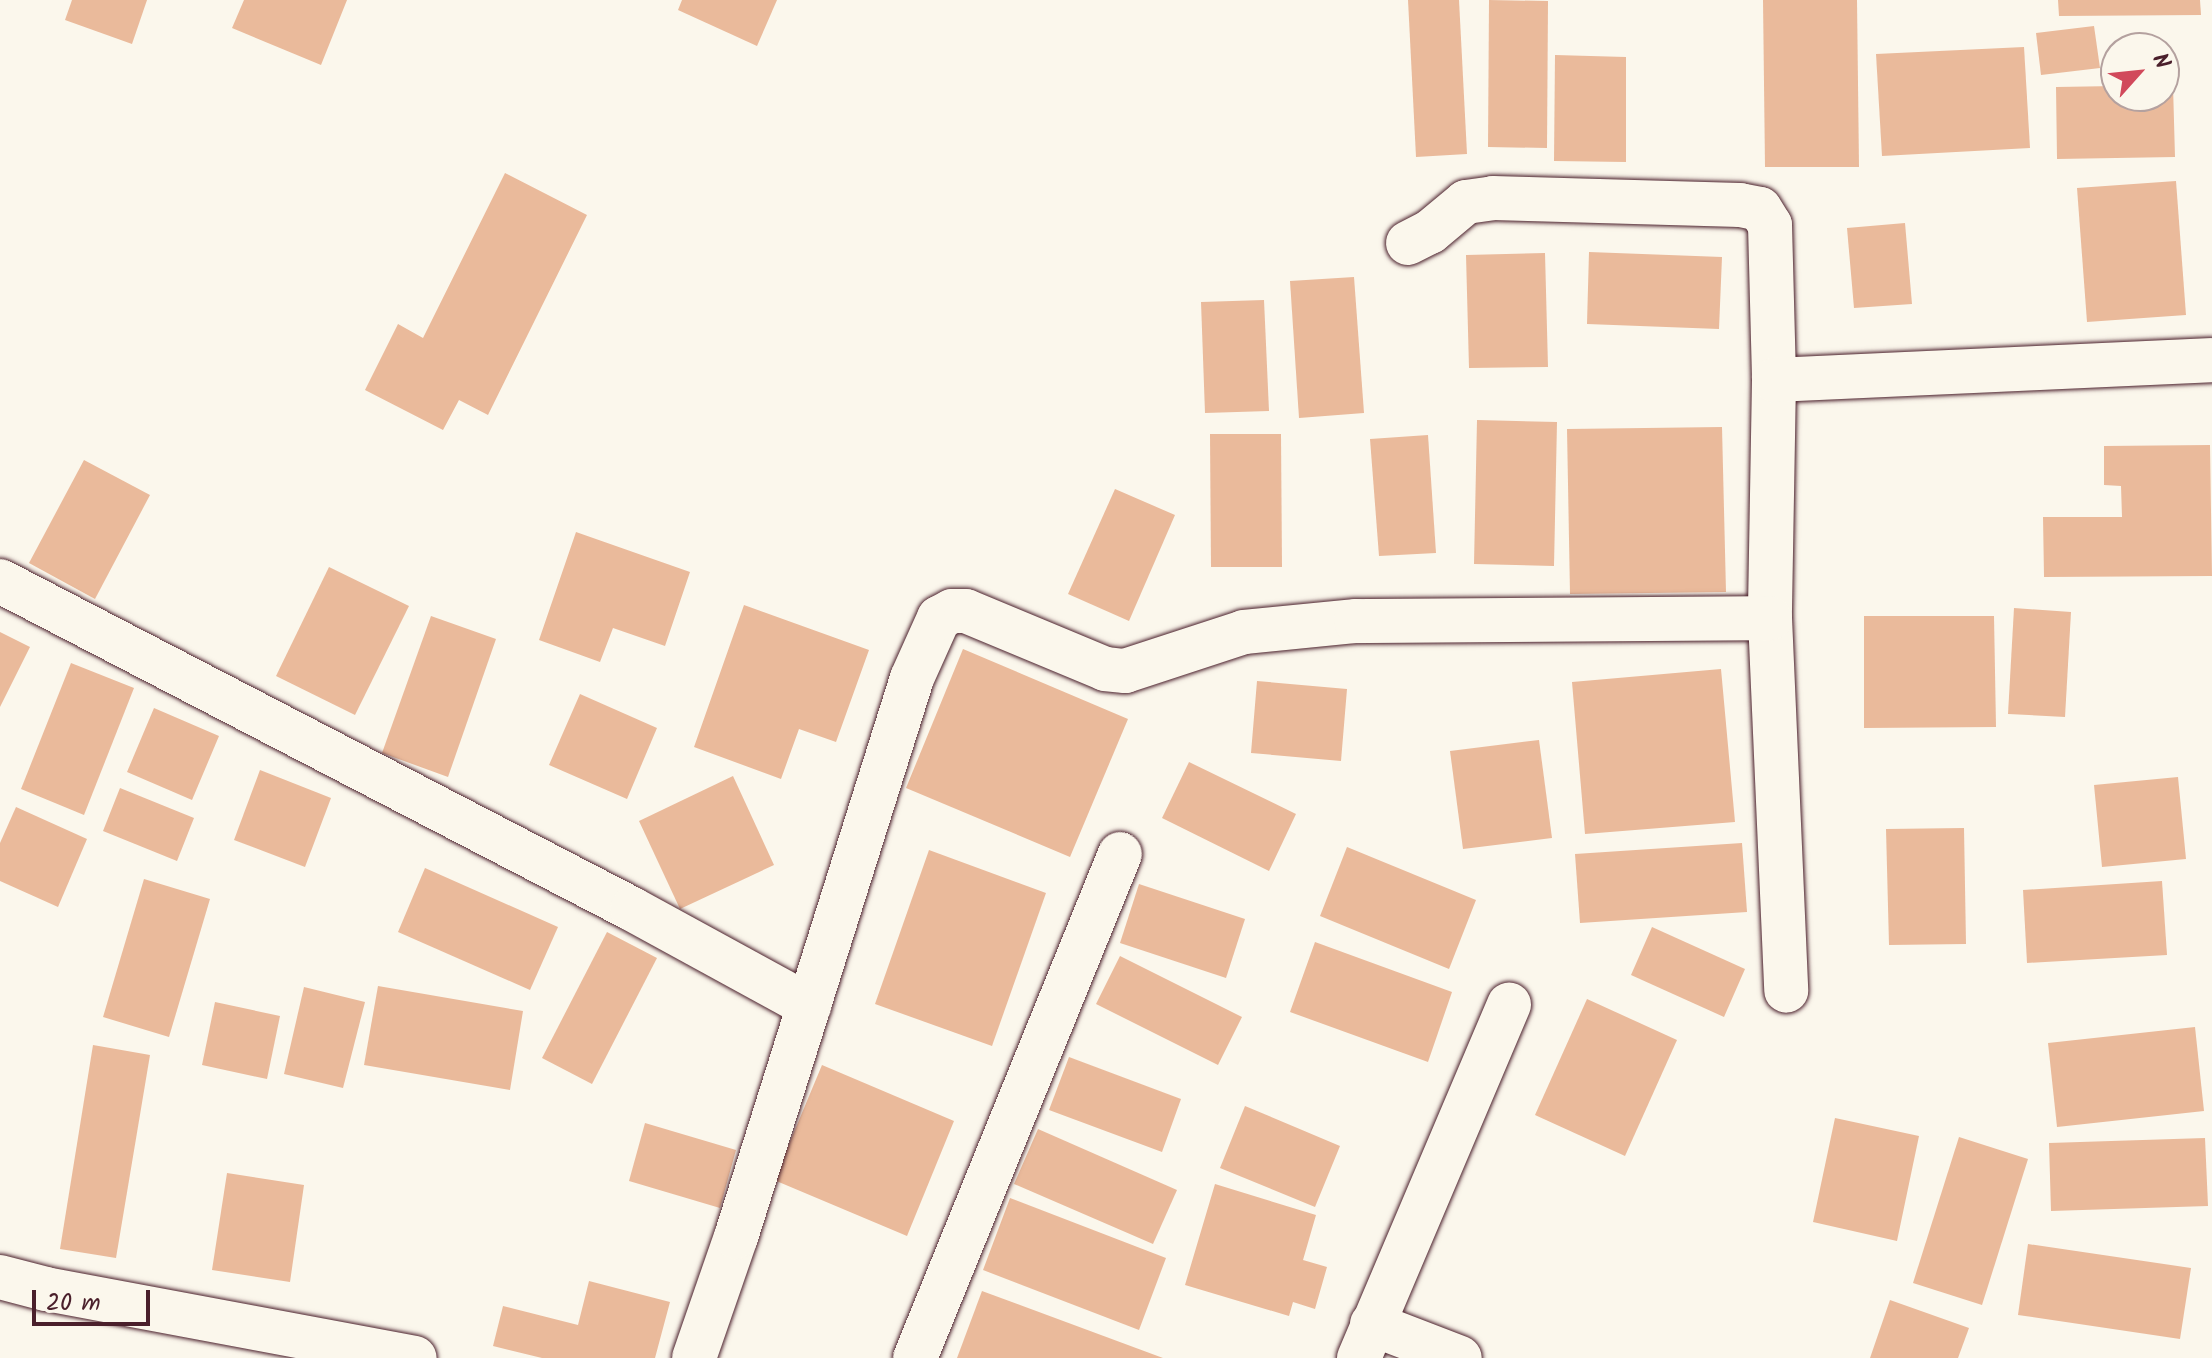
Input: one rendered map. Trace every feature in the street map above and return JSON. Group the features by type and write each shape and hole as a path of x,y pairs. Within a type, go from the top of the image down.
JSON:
{"street":[{"path":"1408,243 1430,232 1466,202 1493,198 1740,205 1760,209 1770,225 1774,380 1770,618 1786,991"},
{"path":"1774,380 2212,360"},
{"path":"0,581 632,909 809,1006"},
{"path":"694,1358 912,678 931,629 939,618 952,611 966,611 1105,669 1125,671 1244,632 1356,621 1770,618"},
{"path":"915,1358 1120,854"},
{"path":"1460,1358 1366,1341 1509,1004"},
{"path":"0,1277 46,1289 415,1358"}],"building":[{"path":"72,0 147,0 132,44 65,20"},
{"path":"244,0 347,0 321,65 232,28"},
{"path":"682,0 777,0 757,46 678,10"},
{"path":"1408,0 1459,0 1467,154 1416,157"},
{"path":"1489,0 1548,1 1547,148 1488,147"},
{"path":"1763,0 1857,0 1859,167 1765,167"},
{"path":"2058,0 2200,0 2201,15 2059,16"},
{"path":"2094,26 2100,68 2041,75 2036,33"},
{"path":"2024,47 2030,148 1882,156 1876,54"},
{"path":"1555,55 1626,57 1626,162 1554,161"},
{"path":"2100,86 2100,112 2174,112 2175,157 2057,159 2056,87"},
{"path":"505,173 587,215 488,415 459,400 443,430 365,390 398,324 423,338"},
{"path":"2176,181 2186,315 2087,322 2077,188"},
{"path":"1905,223 1912,304 1854,308 1847,228"},
{"path":"1589,252 1722,257 1719,329 1587,324"},
{"path":"1545,253 1548,367 1469,368 1466,255"},
{"path":"1354,277 1364,413 1299,418 1290,281"},
{"path":"1264,300 1269,411 1205,413 1201,302"},
{"path":"1477,420 1557,422 1554,566 1474,564"},
{"path":"1722,427 1726,592 1570,594 1567,429"},
{"path":"1210,434 1281,434 1282,567 1211,567"},
{"path":"1428,435 1436,553 1379,556 1370,439"},
{"path":"2210,445 2212,576 2044,577 2043,517 2122,517 2121,486 2104,485 2104,446"},
{"path":"84,460 150,495 95,599 29,563"},
{"path":"1115,489 1175,515 1129,621 1068,594"},
{"path":"576,532 690,572 665,646 613,628 600,662 539,640"},
{"path":"329,567 409,606 355,715 276,676"},
{"path":"744,605 869,650 836,742 799,729 781,779 694,747"},
{"path":"2014,608 2071,612 2065,717 2008,714"},
{"path":"431,616 496,639 448,777 382,753"},
{"path":"1864,616 1994,616 1996,727 1864,728"},
{"path":"0,632 30,647 0,707"},
{"path":"963,649 1128,719 1070,857 906,788"},
{"path":"71,663 134,688 84,815 21,789"},
{"path":"1721,669 1735,822 1585,834 1572,682"},
{"path":"1257,681 1347,689 1341,761 1251,753"},
{"path":"580,694 657,728 627,799 549,765"},
{"path":"154,708 219,736 192,800 127,772"},
{"path":"1539,740 1552,838 1463,849 1450,751"},
{"path":"1189,762 1296,814 1269,871 1162,818"},
{"path":"260,770 331,798 305,867 234,840"},
{"path":"733,776 774,865 680,909 639,821"},
{"path":"2178,777 2186,859 2102,867 2094,785"},
{"path":"120,788 194,818 177,861 103,831"},
{"path":"16,807 87,839 58,907 0,881 0,843"},
{"path":"1964,828 1966,944 1889,945 1886,829"},
{"path":"1742,843 1747,912 1580,923 1575,854"},
{"path":"1347,847 1476,900 1449,969 1320,916"},
{"path":"929,850 1046,893 992,1046 875,1004"},
{"path":"425,868 558,927 530,990 398,932"},
{"path":"144,879 210,899 169,1037 103,1017"},
{"path":"2162,881 2167,955 2027,963 2023,890"},
{"path":"1139,884 1245,919 1226,978 1120,943"},
{"path":"1652,927 1745,969 1724,1017 1631,975"},
{"path":"607,932 657,958 592,1084 542,1058"},
{"path":"1315,942 1452,992 1428,1062 1290,1012"},
{"path":"1120,956 1242,1017 1218,1065 1096,1004"},
{"path":"378,986 523,1011 510,1090 364,1065"},
{"path":"304,987 365,1002 343,1088 284,1074"},
{"path":"1587,999 1677,1040 1625,1156 1535,1115"},
{"path":"215,1002 280,1016 267,1079 202,1065"},
{"path":"2195,1027 2204,1111 2057,1127 2048,1043"},
{"path":"93,1045 150,1055 116,1258 60,1249"},
{"path":"1069,1057 1181,1099 1162,1152 1049,1110"},
{"path":"822,1065 954,1121 907,1236 774,1180"},
{"path":"1245,1106 1340,1146 1315,1207 1220,1168"},
{"path":"1835,1118 1919,1136 1897,1241 1813,1222"},
{"path":"645,1123 736,1150 720,1208 629,1181"},
{"path":"1038,1129 1177,1190 1153,1244 1014,1184"},
{"path":"1959,1137 2028,1159 1982,1305 1913,1283"},
{"path":"2205,1138 2208,1206 2051,1211 2049,1143"},
{"path":"227,1173 304,1185 290,1282 212,1270"},
{"path":"1215,1184 1316,1215 1303,1260 1327,1267 1315,1309 1293,1302 1289,1316 1185,1285"},
{"path":"1010,1198 1166,1258 1139,1330 983,1270"},
{"path":"2028,1244 2191,1268 2180,1339 2018,1315"},
{"path":"589,1281 670,1302 655,1358 542,1358 493,1346 503,1306 578,1325"},
{"path":"982,1291 1163,1358 957,1358"},
{"path":"1890,1300 1969,1328 1958,1358 1870,1358"}]}
